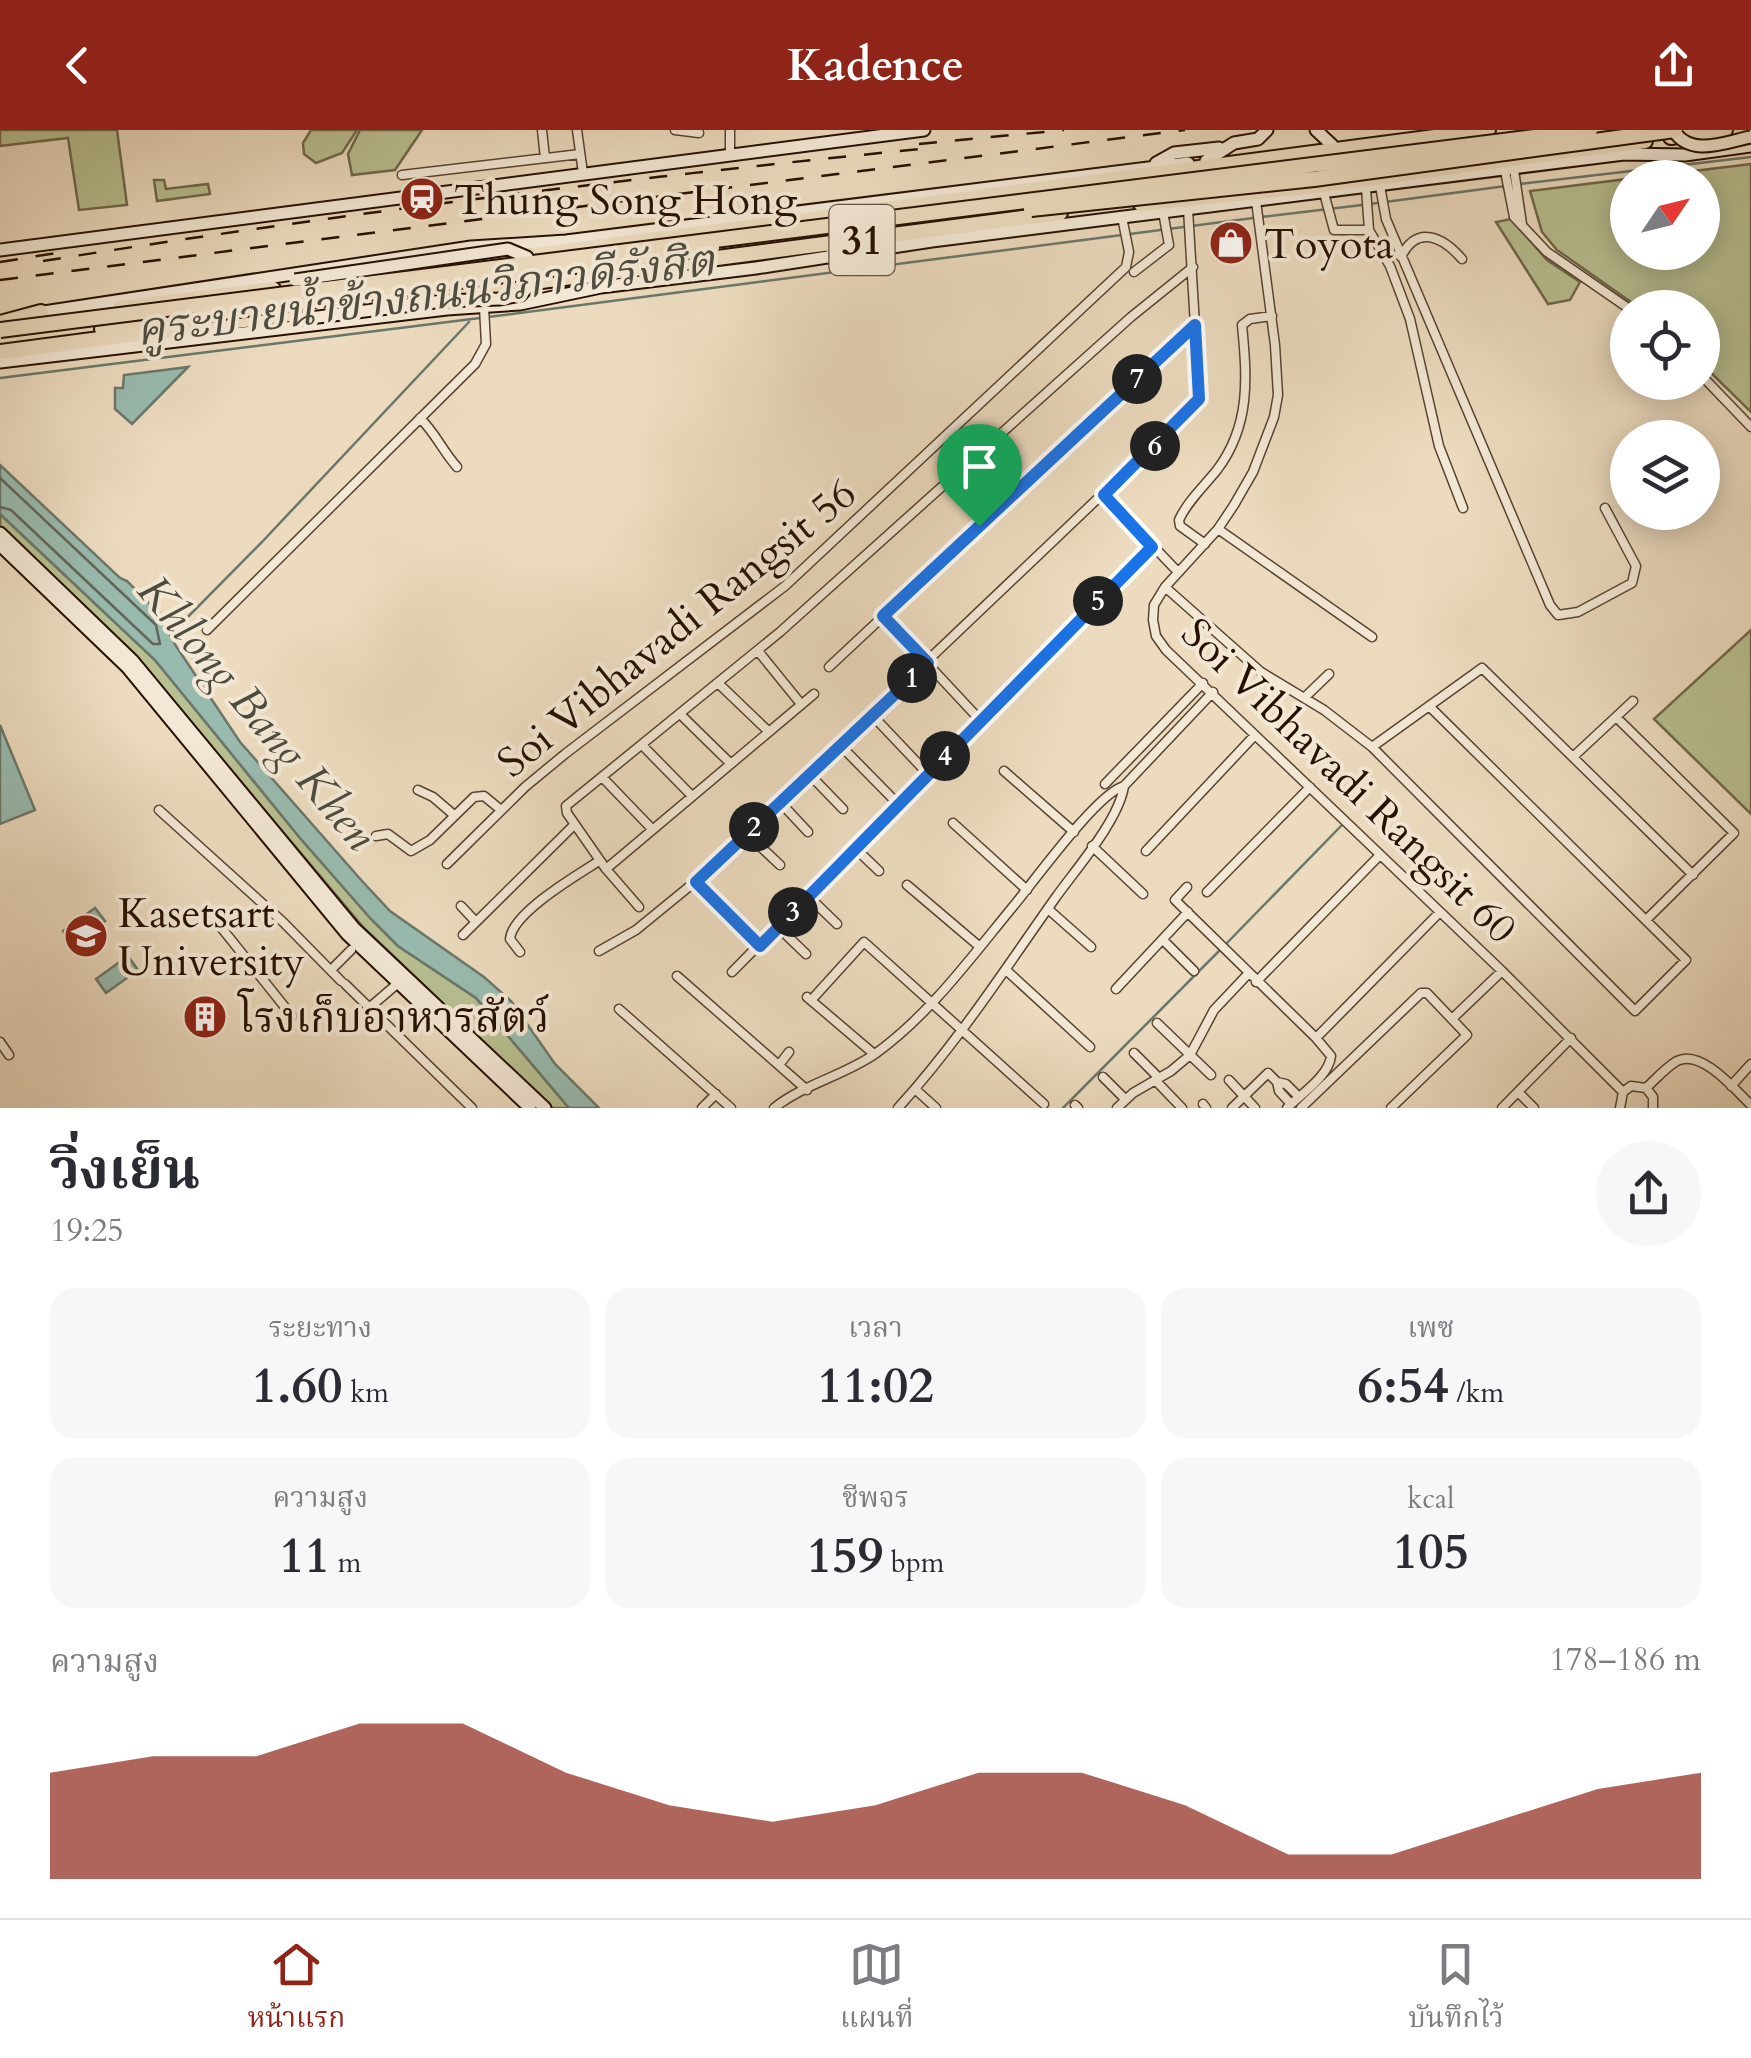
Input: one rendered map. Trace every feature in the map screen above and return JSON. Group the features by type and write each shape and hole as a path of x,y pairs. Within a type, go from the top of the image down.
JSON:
{"highway":[{"name":"31","path":"0,324 1488,130"},
{"name":"31","path":"0,324 1590,130"},
{"name":"31","path":"0,343 694,250 978,214 1296,181 1674,130"},
{"name":"31","path":"0,352 1052,214 1336,184 1725,130"},
{"path":"784,220 850,206"},
{"path":"788,250 863,252"},
{"path":"0,324 41,312"},
{"path":"0,352 84,351"}],"main road":[{"path":"0,250 924,130"},
{"path":"1206,161 1234,143 1258,139 1267,130"},
{"path":"1316,130 1332,145"},
{"name":"31","path":"41,312 490,244 566,241 1445,130"},
{"path":"1674,130 1686,144 1703,148 1751,137"},
{"name":"31","path":"0,366 84,351 228,335 485,314 600,286 1380,191 1512,180 1624,154 1685,156 1751,146"},
{"path":"1149,166 1174,153 1219,148"},
{"path":"224,286 295,280 508,249 527,257 532,268 532,282 521,294 500,299 443,301 302,318 228,335"},
{"path":"0,532 133,661 354,928 525,1103"},
{"path":"0,545 127,667 347,934 525,1103 545,1108"}],"street":[{"path":"542,130 545,158"},
{"path":"577,130 583,173"},
{"path":"675,130 699,133"},
{"path":"730,130 730,154"},
{"path":"402,176 580,154"},
{"path":"1512,180 1522,224 1548,252 1610,295"},
{"path":"1380,191 1382,208 1401,256 1550,605 1558,615 1578,612 1636,576 1636,566 1606,508"},
{"path":"1366,193 1369,230 1390,266 1408,314 1438,446 1463,508"},
{"path":"1326,198 1333,228 1338,232 1369,230"},
{"name":"Soi Vibhavadi Rangsit 60","path":"1257,206 1272,316 1278,395 1274,417 1253,472 1218,529 1165,587 1154,605 1156,636 1166,650 1623,1092"},
{"path":"598,951 636,930 696,882 1104,495 1199,399 1188,215"},
{"path":"1134,272 1166,249 1164,217"},
{"name":"Soi Vibhavadi Rangsit 56","path":"447,864 565,754 745,620 801,572 1126,267 1123,223"},
{"path":"1401,256 1419,236 1429,236 1445,242 1462,259"},
{"path":"639,908 599,861 574,826 566,806 758,650 1193,266"},
{"path":"207,630 483,354 485,314"},
{"path":"1206,544 1180,526 1179,520 1232,450 1240,428 1246,380 1242,324 1272,316"},
{"path":"828,666 1195,325"},
{"path":"1720,395 1751,427"},
{"path":"420,418 438,436 441,448 456,467"},
{"path":"1104,495 1178,572"},
{"path":"1218,529 1372,638"},
{"path":"732,972 1152,547"},
{"path":"1165,587 1261,672 1372,747 1635,1011 1686,960 1429,706"},
{"path":"883,616 980,720"},
{"path":"758,650 801,704"},
{"path":"1372,747 1482,668 1692,875"},
{"path":"1304,698 1329,674"},
{"path":"1105,784 1202,683"},
{"path":"718,684 768,732"},
{"path":"774,1108 874,1054 932,1004 1074,832 1114,789 1124,786 1212,692"},
{"path":"606,870 814,694"},
{"path":"1574,756 1633,701"},
{"path":"680,714 730,763"},
{"path":"872,714 928,774"},
{"path":"1616,717 1734,833 1646,920"},
{"path":"1146,851 1256,735"},
{"path":"642,745 692,796"},
{"path":"840,745 898,804"},
{"path":"1004,771 1074,832"},
{"path":"810,774 843,809"},
{"path":"602,777 652,830"},
{"path":"898,1108 962,1033 1092,846 1123,797 1124,786"},
{"path":"1207,892 1310,788"},
{"path":"418,790 454,815"},
{"path":"376,836 388,834 406,848 416,850 480,795 501,810"},
{"path":"780,802 808,832"},
{"path":"159,810 283,922 472,1108"},
{"path":"953,824 1027,890"},
{"path":"463,935 574,826"},
{"path":"747,834 780,865"},
{"path":"1092,846 1143,894"},
{"path":"855,848 878,871"},
{"path":"1256,982 1380,855"},
{"path":"520,952 510,939 512,929 545,898 599,861"},
{"path":"696,882 760,946"},
{"path":"907,885 980,947"},
{"path":"1187,888 1175,900 1331,1056 1330,1065 1293,1107"},
{"path":"808,896 838,924"},
{"path":"461,906 476,922"},
{"path":"1048,909 1090,947"},
{"path":"208,911 292,1016"},
{"path":"1116,989 1188,912"},
{"path":"1316,1038 1440,912"},
{"path":"778,927 806,954"},
{"path":"1164,940 1194,971"},
{"path":"874,1054 811,996 864,942 1044,1104"},
{"path":"331,970 351,950"},
{"path":"1006,970 1090,1047"},
{"path":"1454,1018 1502,971"},
{"path":"1103,1078 1121,1105 1190,1055 1214,1010 1248,974"},
{"path":"676,976 807,1090"},
{"path":"369,1008 397,984"},
{"path":"1293,1107 1421,994 1428,994 1465,1030 1464,1039 1391,1108"},
{"path":"619,1009 731,1108"},
{"path":"1158,1023 1211,1075"},
{"path":"1502,1108 1570,1038"},
{"path":"0,1042 9,1055"},
{"path":"779,1065 789,1052"},
{"path":"1134,1053 1182,1108"},
{"path":"1646,1088 1666,1069 1689,1058 1699,1061 1751,1105"},
{"path":"1709,1082 1727,1083 1751,1064"},
{"path":"1232,1108 1268,1074 1299,1097"},
{"path":"1228,1080 1255,1108"},
{"path":"1277,1082 1279,1091 1293,1107"},
{"path":"1620,1108 1623,1092 1636,1086 1646,1088 1653,1097 1653,1108"},
{"path":"915,1089 936,1108"},
{"path":"1518,1092 1534,1108"},
{"path":"702,1108 716,1094"}],"green space":[{"path":"0,130 117,130 127,205 79,210 68,138 0,146"},
{"path":"311,130 357,130 342,153 316,163 304,154 303,143"},
{"path":"360,130 422,130 395,170 352,175 348,154"},
{"path":"1751,164 1751,412 1720,382 1720,290 1614,290 1557,250 1542,232 1530,191 1610,181 1610,270 1720,270 1720,168"},
{"path":"154,180 164,180 166,189 208,184 210,194 157,201"},
{"path":"1511,219 1547,260 1580,282 1570,300 1548,304 1496,222"},
{"path":"0,514 155,660 371,919 398,946 476,998 569,1108 552,1108 363,927 172,700 0,529"},
{"path":"1751,630 1751,814 1654,719"}],"water":[{"path":"188,367 132,424 115,409 115,388 123,388 124,375"},
{"path":"0,465 166,620 172,640 240,742 362,881 390,911 484,977 511,1001 555,1064 599,1108 569,1108 476,998 398,946 371,919 155,660 0,514"},
{"path":"0,725 35,810 0,824"},
{"path":"95,908 105,921 73,945 63,931"},
{"path":"128,956 138,970 106,993 96,979"}],"waterway":[{"name":"คูระบายน้ำข้างถนนวิภาวดีรังสิต","path":"1519,184 1751,157"},
{"name":"คูระบายน้ำข้างถนนวิภาวดีรังสิต","path":"1370,204 1506,186"},
{"name":"คูระบายน้ำข้างถนนวิภาวดีรังสิต","path":"1261,217 1362,205"},
{"name":"คูระบายน้ำข้างถนนวิภาวดีรังสิต","path":"488,317 1253,218"},
{"name":"คูระบายน้ำข้างถนนวิภาวดีรังสิต","path":"0,378 480,318"},
{"name":"Khlong Bang Khen","path":"171,634 469,322"},
{"path":"1225,945 1341,826"},
{"path":"1063,1108 1220,950"}],"railway":[{"path":"919,144 1064,130"},
{"path":"0,280 1185,130"},
{"path":"43,261 486,198 931,148"},
{"path":"0,262 56,253"}],"place":[{"name":"Thung Song Hong","path":"422,199"},
{"name":"Toyota","path":"1231,243"},
{"name":"Kasetsart University","path":"86,936"},
{"name":"โรงเก็บอาหารสัตว์","path":"205,1017"}],"route":[{"path":"1195,325 1199,399 1104,495 1152,547 760,946 696,882 928,663 883,616 979,526 1195,325"}]}
